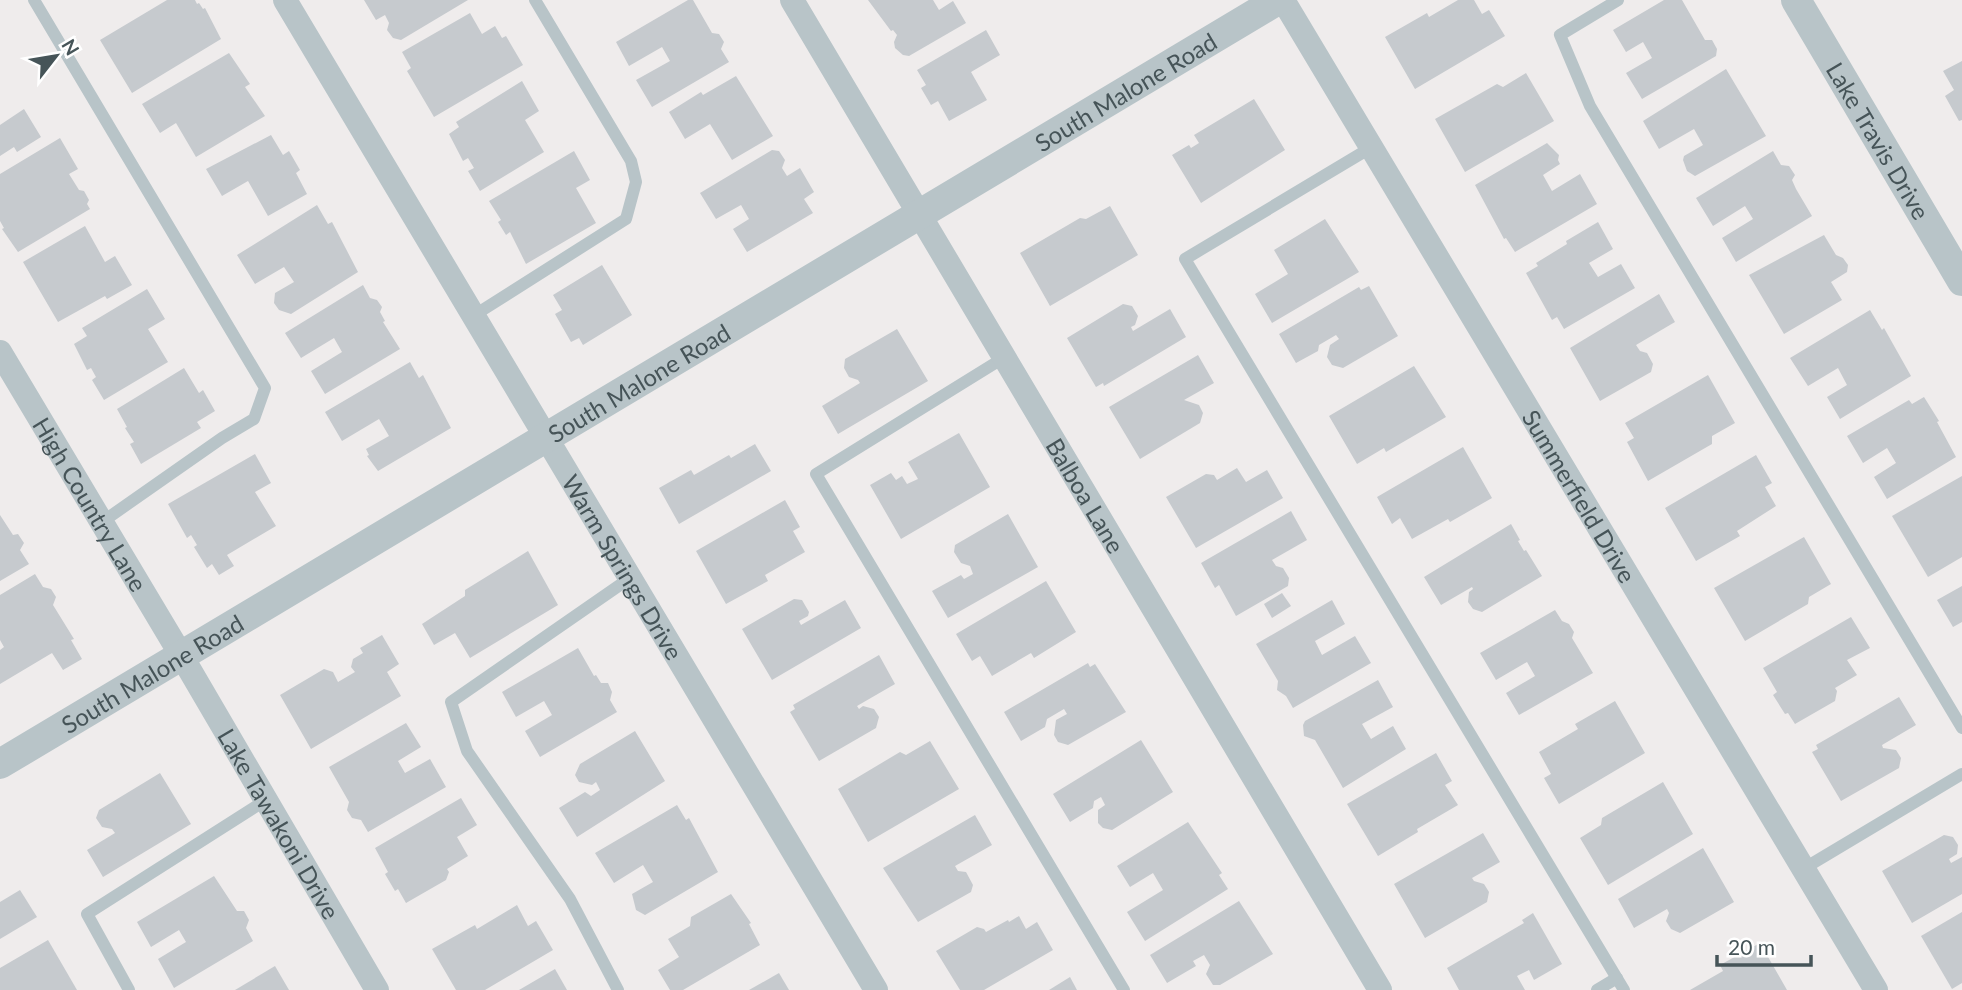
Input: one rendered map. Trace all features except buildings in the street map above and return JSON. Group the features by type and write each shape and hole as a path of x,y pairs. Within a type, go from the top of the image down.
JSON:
{"street":[{"name":"Warm Springs Drive","path":"285,0 876,990"},
{"name":"Balboa Lane","path":"792,0 1380,990"},
{"name":"South Malone Road","path":"0,764 1278,0"},
{"name":"Summerfield Drive","path":"1283,0 1876,990"},
{"name":"Lake Travis Drive","path":"1796,0 1962,281"},
{"name":"High Country Lane","path":"0,352 181,655"},
{"name":"Lake Tawakoni Drive","path":"181,655 377,990"}],"lane":[{"path":"34,0 265,388 254,419 222,438 102,522"},
{"path":"474,316 626,219 636,181 631,161 535,0"},
{"path":"1618,0 1560,35 1590,106 1962,728"},
{"path":"1372,147 1185,259 1624,990"},
{"path":"1005,357 816,474 1124,990"},
{"path":"618,990 570,900 467,751 451,702 630,578"},
{"path":"1803,869 1962,774"},
{"path":"129,990 87,915 266,800"},
{"path":"1597,990 1617,978"}]}
